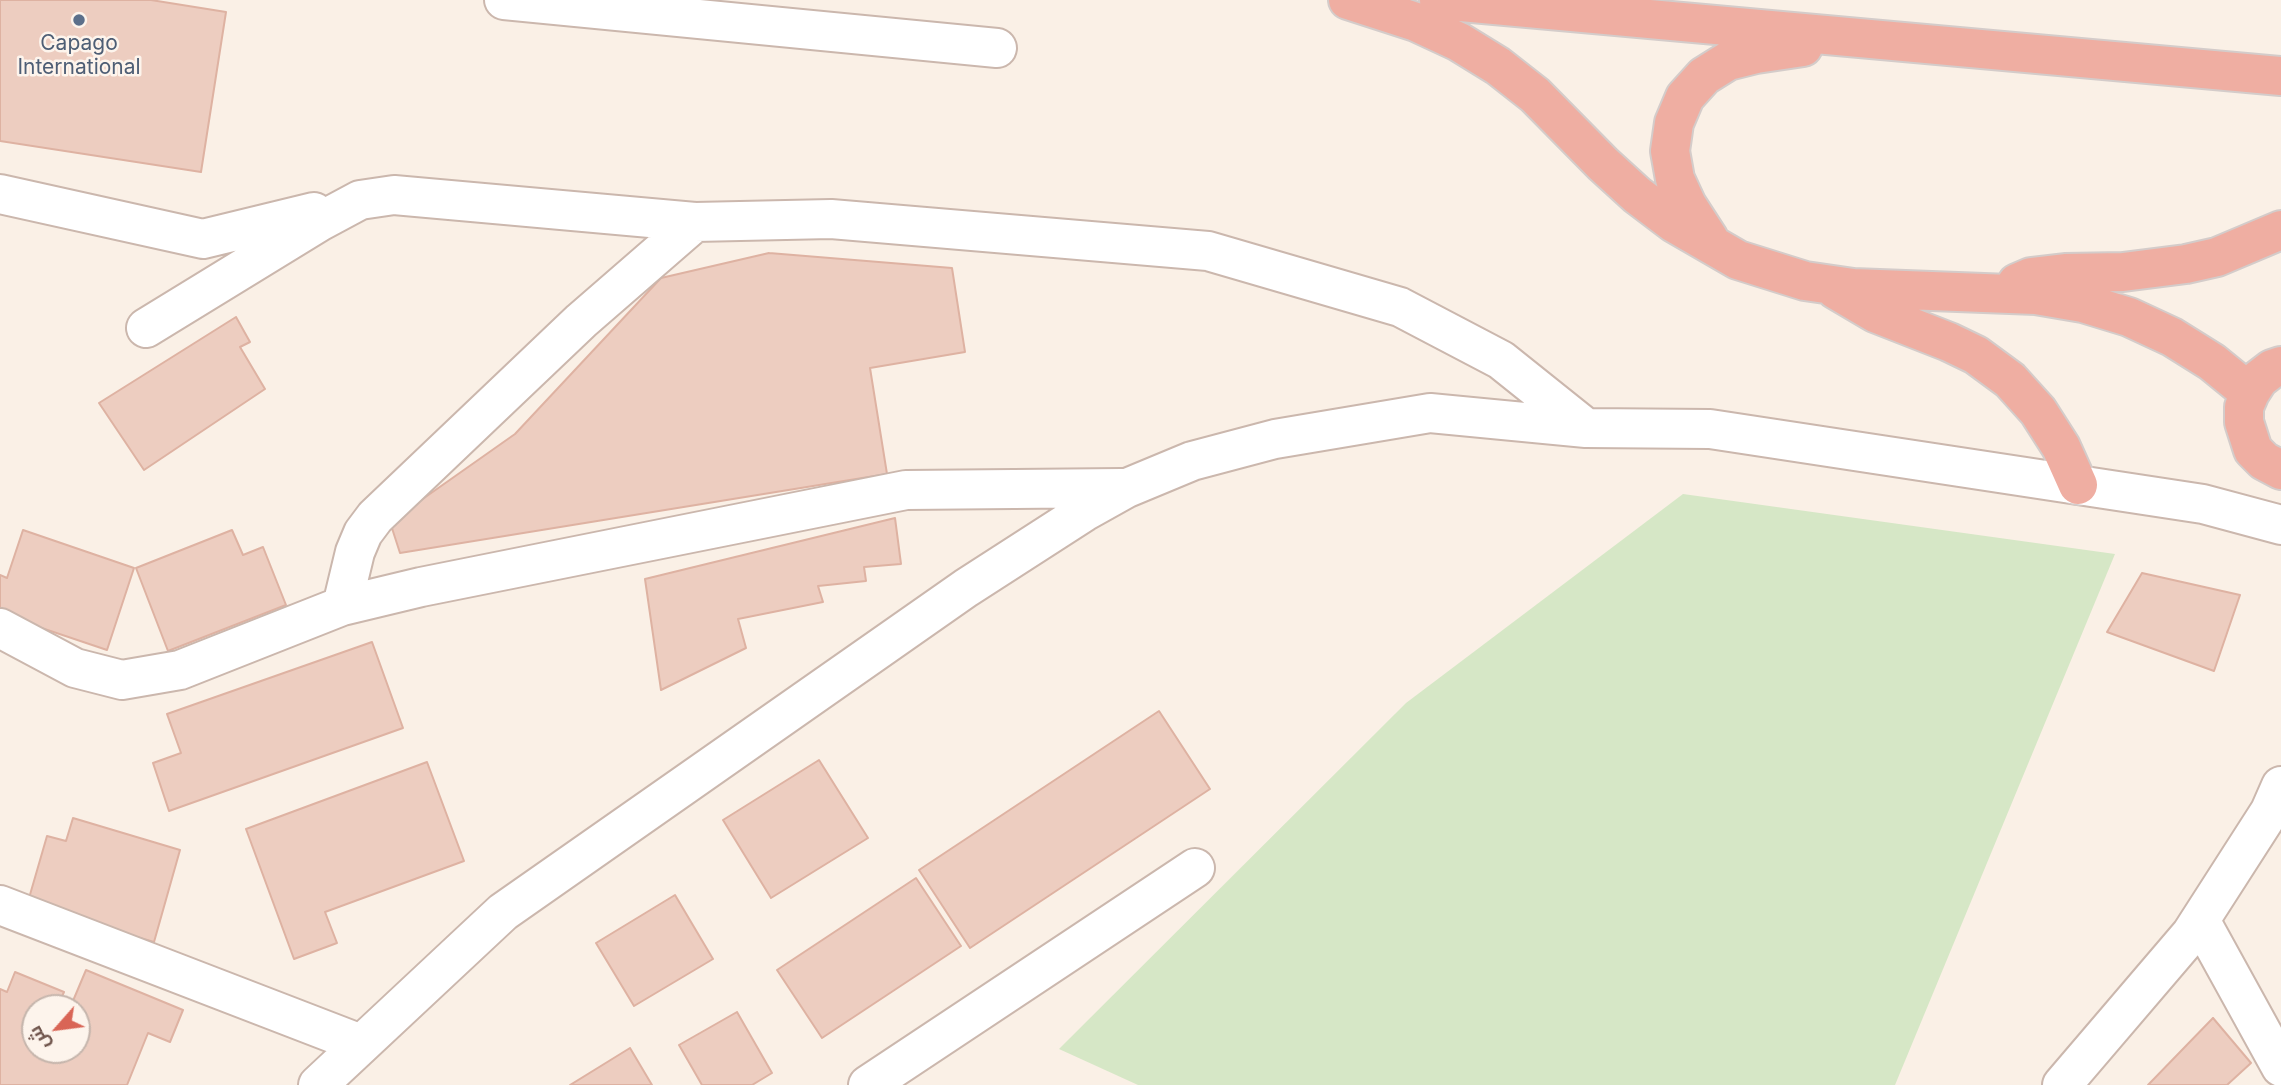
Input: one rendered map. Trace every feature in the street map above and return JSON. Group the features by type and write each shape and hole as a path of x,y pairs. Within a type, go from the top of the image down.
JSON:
{"highway":[{"path":"1348,0 1416,22 1459,42 1498,66 1535,94 1602,164 1637,195 1674,223 1738,260 1770,271 1853,288 2036,295 2083,303 2129,317 2182,343 2212,362 2263,379"},
{"path":"1439,0 2281,76"},
{"path":"1713,247 1687,205 1675,179 1670,151 1674,123 1685,97 1704,76 1728,61 1756,54 1868,37"},
{"path":"1988,293 2031,277 2155,270 2186,264 2217,257 2281,230"},
{"path":"1829,285 1875,313 1976,355 2010,380 2038,411 2061,447 2078,485"},
{"path":"2281,334 2263,379 2244,407 2247,437 2253,450 2264,461 2281,470"}],"street":[{"path":"504,0 997,47"},
{"path":"0,194 203,239 360,200 394,195 695,222 831,219 1208,251 1400,307 1501,360 1586,428"},
{"path":"146,328 319,222 360,200"},
{"path":"342,606 355,552 363,533 375,517 581,321 695,222"},
{"path":"318,1085 503,912 966,588 1084,512 1127,488 1192,461 1275,439 1430,413 1586,428 1710,429 2203,504 2281,525"},
{"path":"0,628 75,668 122,680 180,670 342,606 421,587 906,490 1127,488"},
{"path":"2062,1085 2191,934 2270,811 2281,786"},
{"path":"868,1085 1195,868"},
{"path":"0,905 361,1044"},
{"path":"2200,920 2281,1067"}],"green space":[{"path":"1683,494 2115,554 1895,1085 1138,1085 1059,1049 1406,703"}],"building":[{"path":"0,0 151,0 226,12 201,172 0,141"},
{"path":"769,253 952,268 965,352 870,368 887,474 400,553 390,522 515,434 661,278"},
{"path":"236,317 250,342 240,347 265,389 144,470 99,403"},
{"path":"895,518 901,564 864,567 866,581 818,586 823,602 738,619 746,648 661,690 645,579"},
{"path":"23,530 134,568 107,650 0,614 0,575 7,578"},
{"path":"232,530 243,555 263,547 286,605 168,651 136,568"},
{"path":"2142,573 2240,595 2214,671 2107,632"},
{"path":"372,642 403,728 169,811 153,763 181,753 167,714"},
{"path":"1159,711 1210,789 970,948 919,870"},
{"path":"819,760 868,838 771,898 723,820"},
{"path":"427,762 464,861 325,912 337,943 294,959 246,829"},
{"path":"73,818 180,850 154,942 27,905 47,836 66,841"},
{"path":"916,878 961,946 822,1038 777,970"},
{"path":"675,895 713,959 634,1006 596,943"},
{"path":"86,970 183,1010 170,1042 148,1033 127,1085 0,1085 0,989 7,992 15,972 64,992 21,994 21,1064 91,1064 91,994 76,994"},
{"path":"737,1012 772,1073 752,1085 702,1085 679,1045"},
{"path":"2213,1018 2251,1063 2227,1085 2148,1085"},
{"path":"630,1048 652,1085 570,1085"}],"place":[{"name":"Capago International","path":"79,20"}]}
